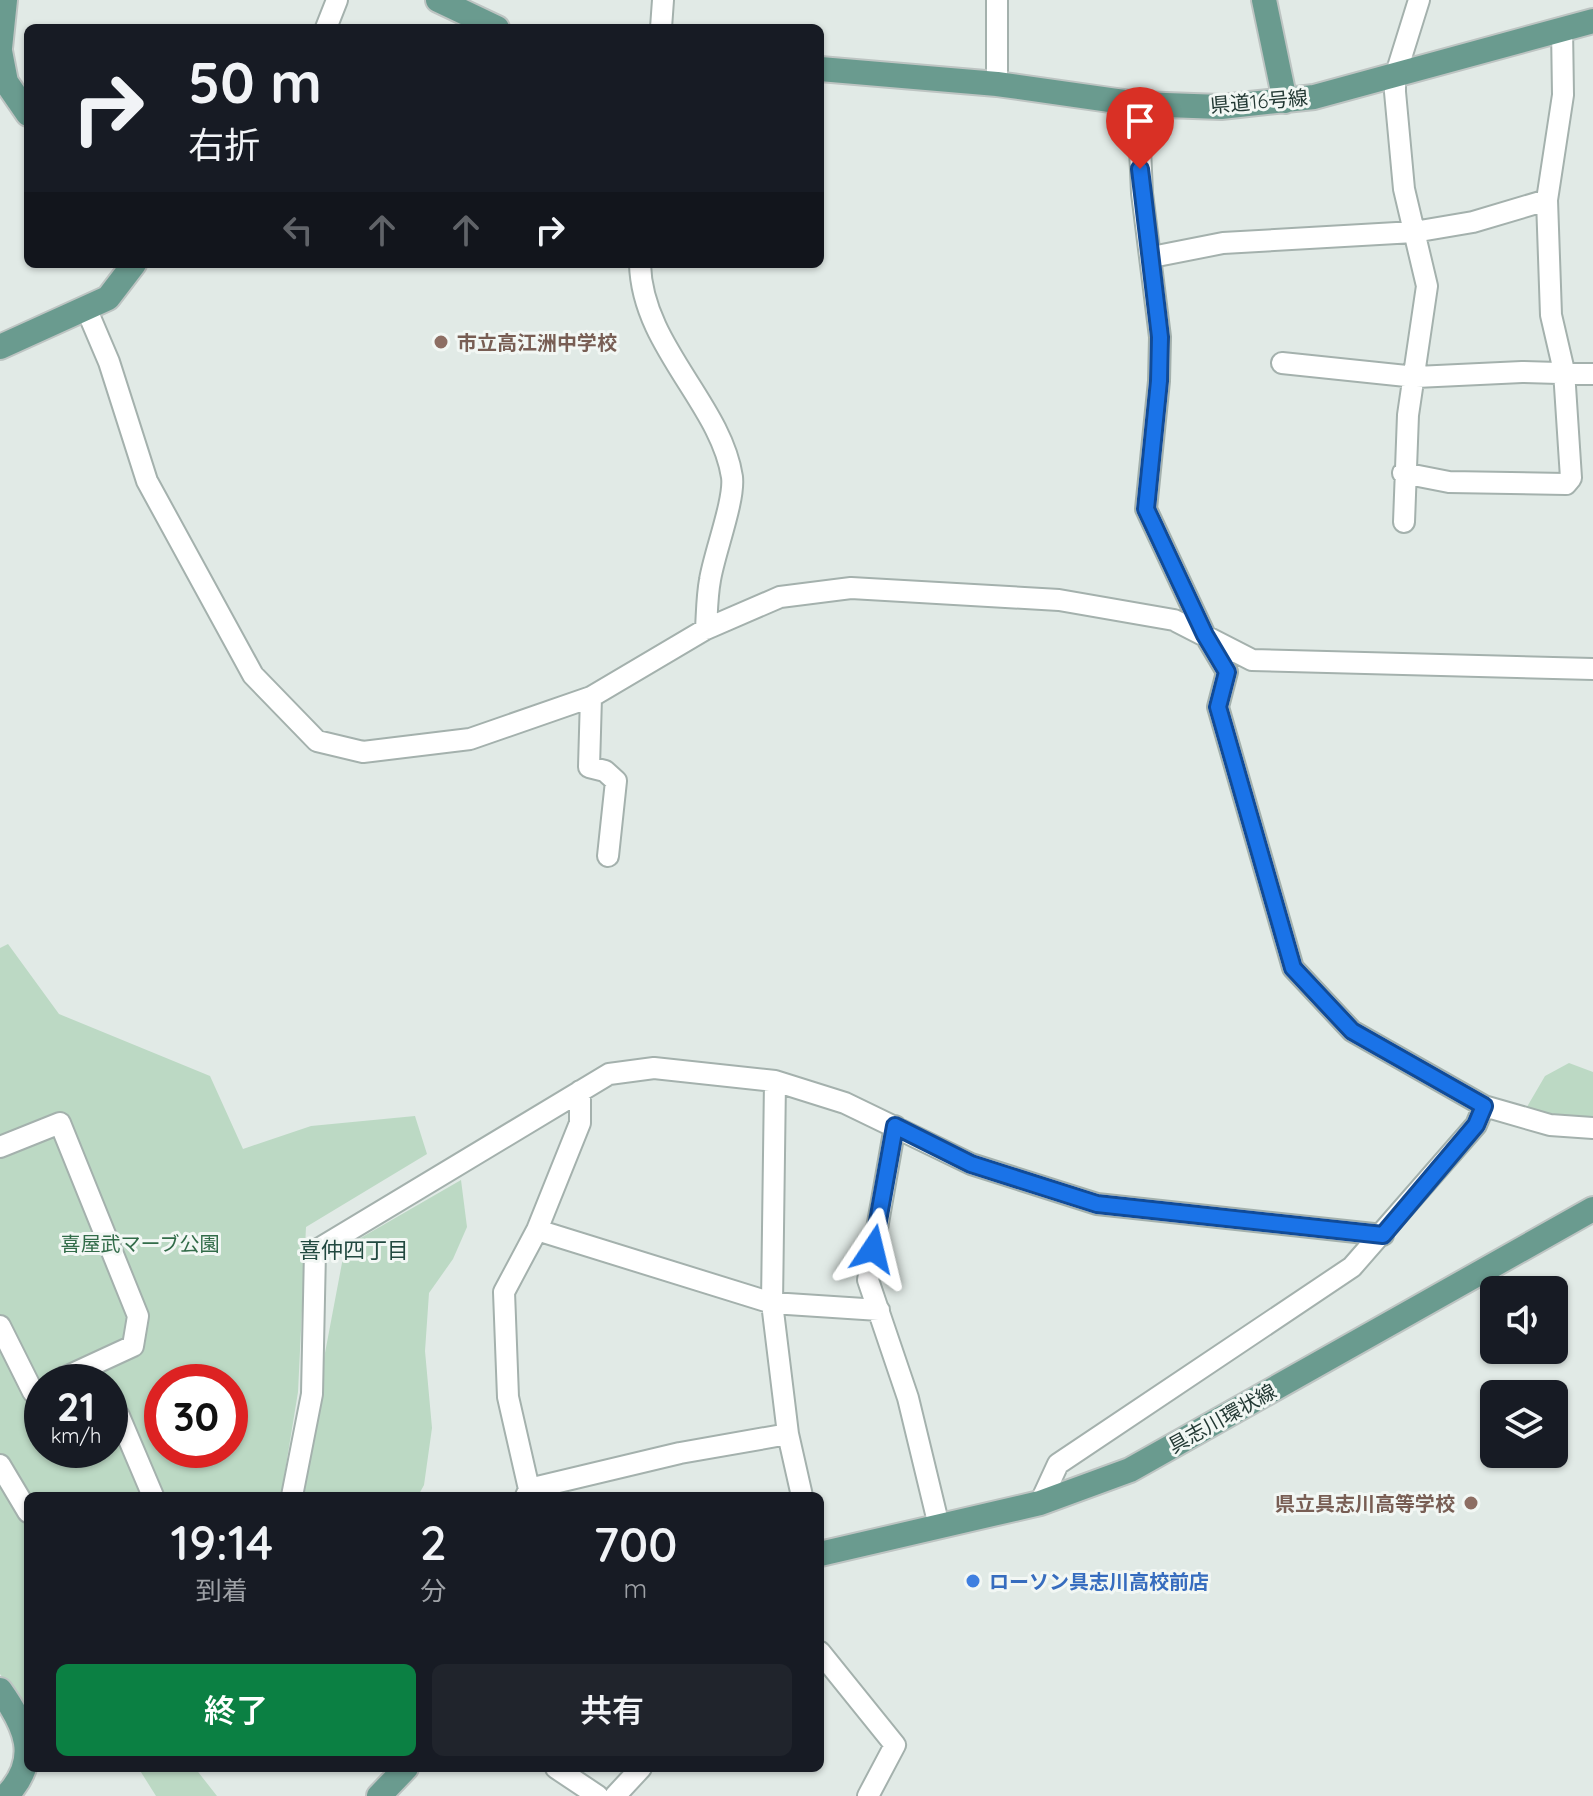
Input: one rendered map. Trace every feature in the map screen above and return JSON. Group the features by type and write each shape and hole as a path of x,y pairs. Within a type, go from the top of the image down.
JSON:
{"main road":[{"path":"5,0 0,50 6,82 24,108"},
{"path":"438,0 489,24"},
{"path":"1264,0 1285,101"},
{"name":"県道16号線","path":"824,69 997,84 1138,104 1221,107 1285,101 1395,77 1593,21"},
{"path":"0,347 108,298 131,268"},
{"name":"具志川環状線","path":"824,1553 1040,1503 1130,1470 1593,1209"},
{"path":"0,1690 21,1721 24,1734"},
{"path":"10,1790 22,1774 24,1763"},
{"path":"379,1796 402,1772"}],"street":[{"path":"328,24 337,0"},
{"path":"661,24 663,0"},
{"path":"997,0 997,84"},
{"path":"1404,522 1403,473 1408,415 1427,286 1404,189 1395,77 1419,0"},
{"path":"1403,473 1449,482 1566,484 1571,478 1564,371 1551,315 1547,200 1563,95 1562,28"},
{"path":"1138,104 1142,193 1160,337 1159,381 1146,509 1205,635 1227,672 1218,707 1293,968 1352,1031 1484,1106 1550,1125 1593,1128"},
{"path":"1152,257 1223,243 1414,232 1473,222 1547,200"},
{"path":"640,268 665,349 723,446 733,481 710,581 706,629"},
{"path":"86,308 109,362 147,481 253,675 317,741 363,752 470,739 591,697 706,629 780,597 851,588 1059,600 1174,620 1252,660 1593,669"},
{"path":"1282,363 1416,377 1564,371 1593,374"},
{"path":"591,697 589,767 605,771 616,781 608,856"},
{"path":"293,1492 312,1394 315,1251 609,1074 654,1068 775,1081 845,1103 971,1164 1097,1204 1383,1235"},
{"path":"775,1081 772,1303 788,1434 801,1492"},
{"path":"528,1492 508,1397 504,1292 537,1230 580,1123 580,1091"},
{"path":"1040,1503 1058,1464 1352,1267 1476,1125 1484,1106"},
{"path":"0,1147 60,1123 138,1316 133,1346 94,1364"},
{"path":"895,1126 868,1280 908,1398 939,1526"},
{"path":"537,1230 772,1303 879,1310"},
{"path":"0,1326 24,1367"},
{"path":"532,1492 680,1453 788,1434"},
{"path":"128,1437 151,1492"},
{"path":"0,1465 24,1505"},
{"path":"824,1657 895,1745 868,1796"},
{"path":"562,1772 598,1796"},
{"path":"615,1796 637,1772"}],"green space":[{"name":"喜屋武マーブ公園","path":"8,944 59,1014 210,1076 243,1149 311,1126 415,1116 427,1154 306,1227 298,1392 282,1492 24,1492 24,1708 0,1674 0,948"},
{"path":"1569,1063 1593,1072 1593,1128 1521,1117 1545,1076"},
{"path":"461,1180 467,1227 453,1259 429,1293 425,1351 432,1428 424,1485 420,1492 299,1492 345,1247"},
{"path":"141,1772 198,1772 217,1796 156,1796"}],"place":[{"name":"市立高江洲中学校","path":"441,342"},
{"name":"県立具志川高等学校","path":"1471,1503"},
{"name":"ローソン具志川高校前店","path":"973,1581"}],"district":[{"name":"喜仲四丁目","path":"354,1250"}],"route":[{"path":"873,1249 895,1126 971,1164 1097,1204 1383,1235 1476,1125 1484,1106 1352,1031 1293,968 1218,707 1227,672 1205,635 1146,509 1159,381 1160,337 1140,169"}]}
